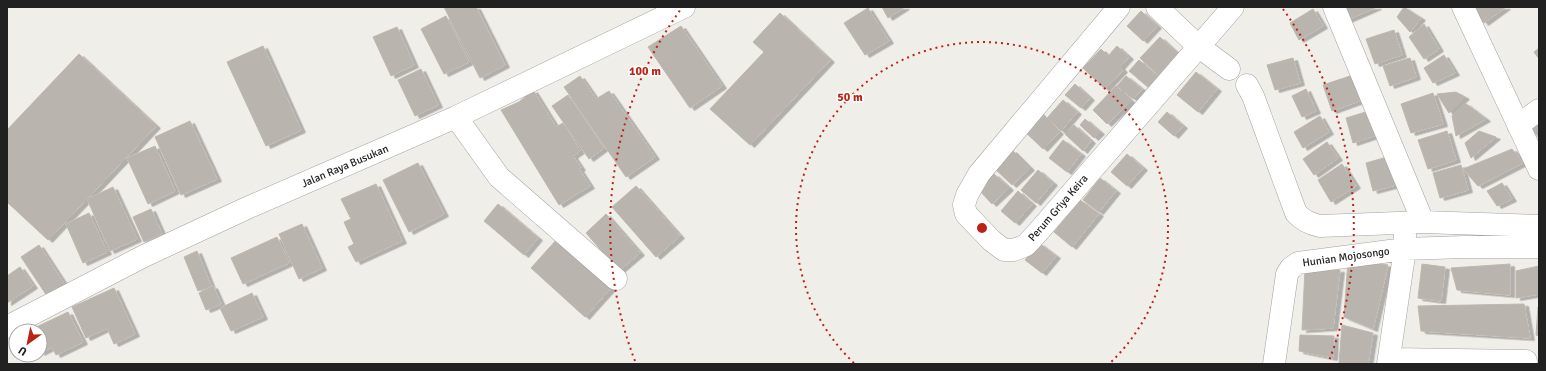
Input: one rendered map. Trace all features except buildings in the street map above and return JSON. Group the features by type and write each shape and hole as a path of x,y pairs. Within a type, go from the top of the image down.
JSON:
{"street":[{"name":"Jalan Raya Busukan","path":"7,326 151,252 246,208 456,117 684,7"},
{"name":"Perum Griya Keira","path":"1120,7 979,174 967,195 964,205 966,214 992,241 1004,250 1014,250 1026,245 1233,7"},
{"path":"1157,7 1198,46 1229,69"},
{"path":"1334,7 1413,222 1405,249"},
{"path":"1463,7 1539,169"},
{"path":"1247,85 1255,102 1296,213 1302,220 1309,224 1320,226 1413,222 1539,226"},
{"path":"1518,125 1539,110"},
{"path":"456,117 500,177 616,279"},
{"name":"Hunian Mojosongo","path":"1274,364 1287,274 1291,268 1298,263 1405,249 1464,246 1539,247"},
{"name":"Hunian Mojosongo","path":"1405,249 1388,362 1526,361"}]}
